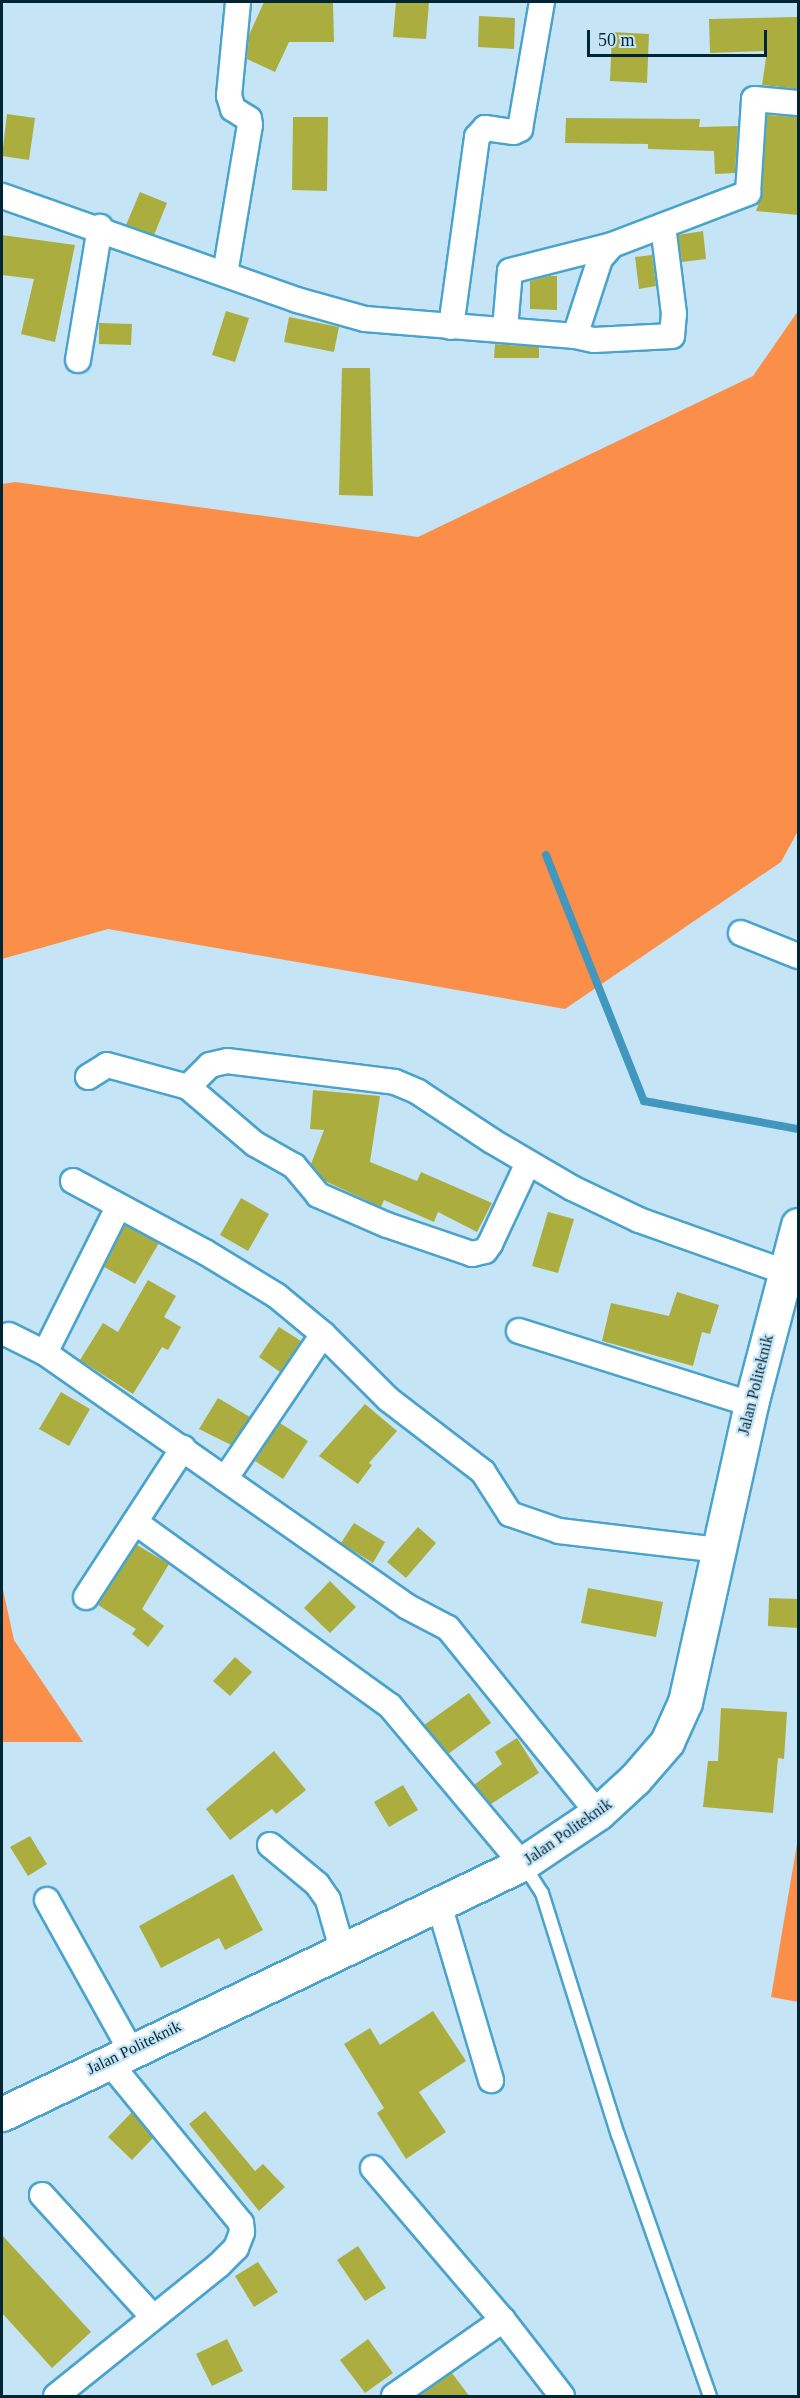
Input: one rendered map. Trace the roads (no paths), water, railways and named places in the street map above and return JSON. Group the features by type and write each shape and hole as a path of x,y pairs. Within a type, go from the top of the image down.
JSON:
{"street":[{"path":"225,274 250,125 249,119 233,109 229,96 238,2"},
{"path":"451,327 477,137 485,129 520,129 542,2"},
{"path":"505,329 510,271 612,245 747,194 754,99 798,102"},
{"path":"2,196 100,228 225,274 365,319 451,327 505,329 594,340 672,336 674,314 663,226"},
{"path":"78,360 100,228"},
{"path":"575,336 600,259 612,245"},
{"path":"741,933 798,956"},
{"path":"188,1087 210,1065 227,1061 361,1075 395,1082 418,1092 528,1163 639,1220 785,1272"},
{"path":"88,1077 107,1065 188,1087 255,1143 294,1166 318,1195 387,1226 472,1254 485,1251 490,1244 528,1163"},
{"path":"73,1181 205,1252 277,1296 323,1334 388,1399 483,1472 510,1514 559,1531 718,1550"},
{"path":"45,1353 118,1207"},
{"name":"Jalan Politeknik","path":"2,2114 438,1901 522,1864 598,1813 635,1779 679,1722 751,1404 798,1225"},
{"path":"519,1331 751,1404"},
{"path":"225,1479 323,1334"},
{"path":"9,1335 45,1353 406,1606 453,1632 598,1813"},
{"path":"86,1597 183,1448"},
{"path":"135,1522 390,1706 522,1864"},
{"path":"270,1845 317,1884 328,1900 342,1949"},
{"path":"47,1900 119,2055 241,2223 236,2248 56,2397"},
{"path":"438,1901 491,2079"},
{"path":"373,2168 503,2320 562,2397"},
{"path":"42,2195 152,2316"},
{"path":"394,2397 503,2320"}],"lane":[{"path":"522,1864 542,1893 618,2135 710,2397"}],"waterway":[{"path":"546,855 644,1101 798,1129"}]}
